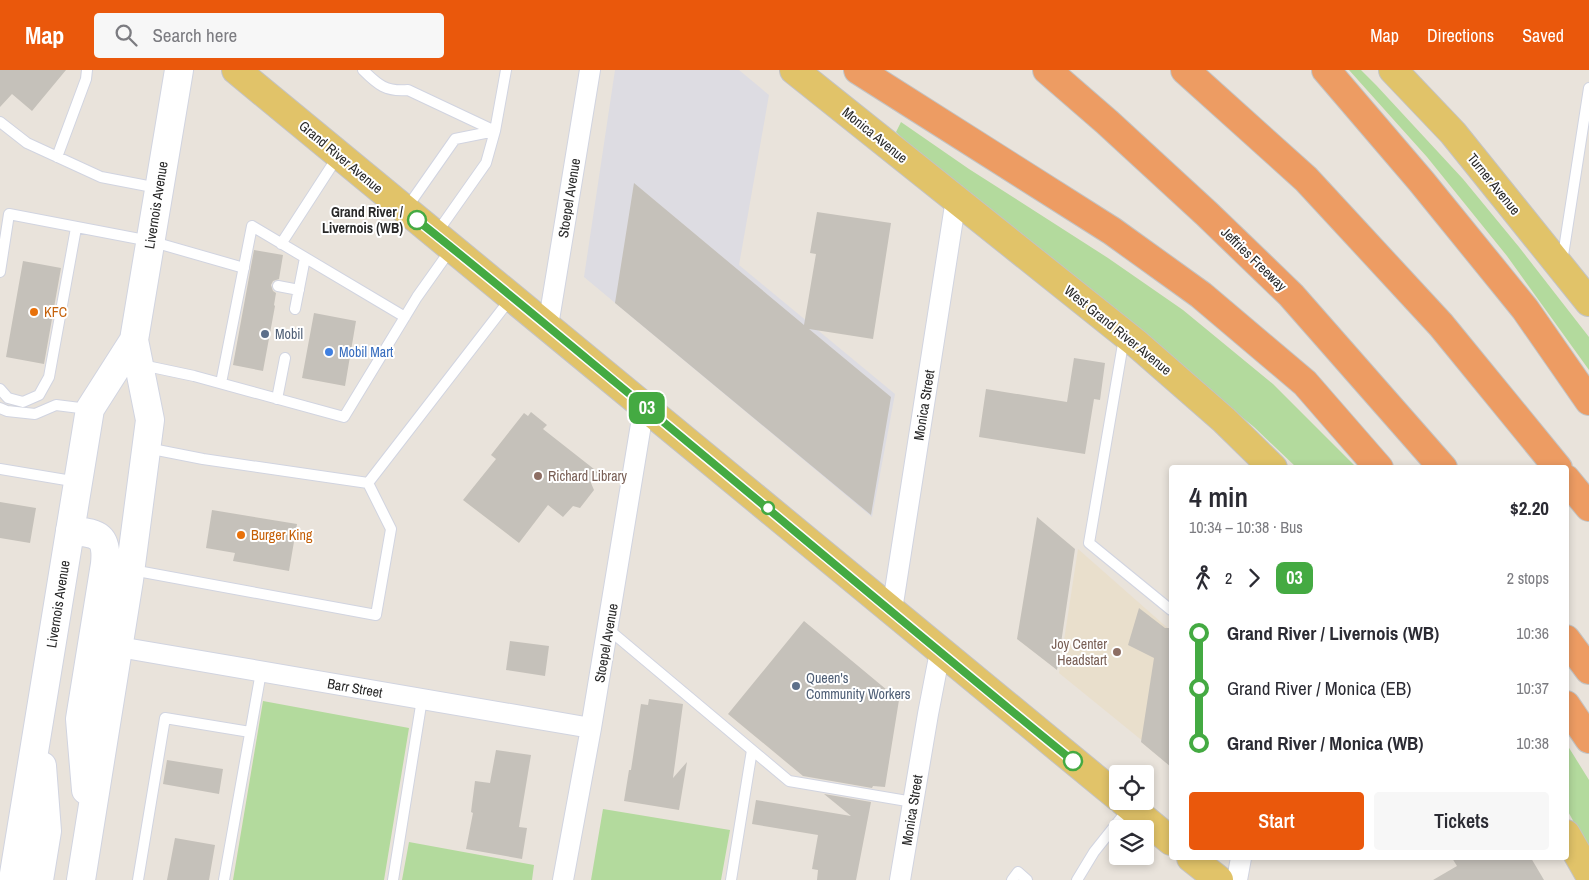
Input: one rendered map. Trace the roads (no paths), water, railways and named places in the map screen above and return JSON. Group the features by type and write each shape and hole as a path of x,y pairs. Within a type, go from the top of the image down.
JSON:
{"highway":[{"path":"858,70 1112,231 1201,295 1305,383 1376,465"},
{"name":"Jeffries Freeway","path":"1047,70 1114,128 1291,295 1440,465"},
{"path":"1185,70 1306,179 1441,325 1556,465"},
{"path":"1326,70 1526,309 1589,401"},
{"path":"1569,482 1589,507"},
{"path":"1569,643 1589,670"},
{"path":"1569,709 1589,739"}],"main road":[{"name":"Livernois Avenue","path":"82,880 119,647 150,420 136,352 150,241 179,70"},
{"name":"Grand River Avenue","path":"236,70 1109,791"},
{"name":"Monica Avenue","path":"794,70 956,200"},
{"name":"Turner Avenue","path":"1393,70 1453,132 1589,302"},
{"name":"West Grand River Avenue","path":"956,200 1125,335 1224,420 1270,465"},
{"name":"Livernois Avenue","path":"13,880 90,409 136,352"},
{"path":"70,530 99,536 102,539 105,550 105,564 80,719 90,828"},
{"path":"38,722 47,830 39,880"},
{"name":"Grand River Avenue","path":"1133,810 1169,839"},
{"path":"1569,839 1589,874"},
{"path":"1194,860 1219,880"}],"street":[{"name":"Stoepel Avenue","path":"548,326 590,70"},
{"name":"Monica Street","path":"892,610 956,200"},
{"name":"Stoepel Avenue","path":"563,880 592,728 644,406"},
{"name":"Barr Street","path":"119,647 592,728"},
{"name":"Monica Street","path":"900,880 940,652"},
{"path":"1237,880 1241,860"}],"lane":[{"path":"57,156 86,79 87,70"},
{"path":"363,70 376,84 394,91 408,90 495,131"},
{"path":"136,352 220,383 344,417 405,317 443,241 486,163 495,131 506,70"},
{"path":"1561,267 1589,88"},
{"path":"0,122 27,142 101,177 159,188"},
{"path":"405,211 455,139 495,131"},
{"path":"281,244 339,154"},
{"path":"0,272 9,214 150,241 244,268"},
{"path":"220,383 233,341 245,280 244,268 252,226 405,317"},
{"path":"0,389 8,398 23,402 39,395 49,377 76,228"},
{"path":"295,309 305,258"},
{"path":"278,286 298,290"},
{"path":"368,483 512,297"},
{"path":"1125,335 1089,543 1169,608"},
{"path":"277,399 285,358"},
{"path":"0,408 7,411 35,414 56,405 90,409"},
{"path":"146,448 203,459 368,483"},
{"path":"0,469 78,482"},
{"path":"130,570 376,615 391,530 368,483"},
{"path":"608,629 789,780 913,802"},
{"path":"224,880 261,672"},
{"path":"393,880 422,699"},
{"path":"138,880 165,718 250,732"},
{"path":"731,880 752,750"},
{"path":"1077,880 1118,810"},
{"path":"1012,880 1018,872 1027,880"}],"place":[{"name":"Grand River / Livernois (WB)","path":"417,220"},
{"name":"KFC","path":"34,312"},
{"name":"Mobil","path":"265,334"},
{"name":"Mobil Mart","path":"329,352"},
{"name":"Richard Library","path":"538,476"},
{"name":"Burger King","path":"241,535"},
{"name":"Joy Center Headstart","path":"1117,652"},
{"name":"Queen's Community Workers","path":"796,686"}]}
